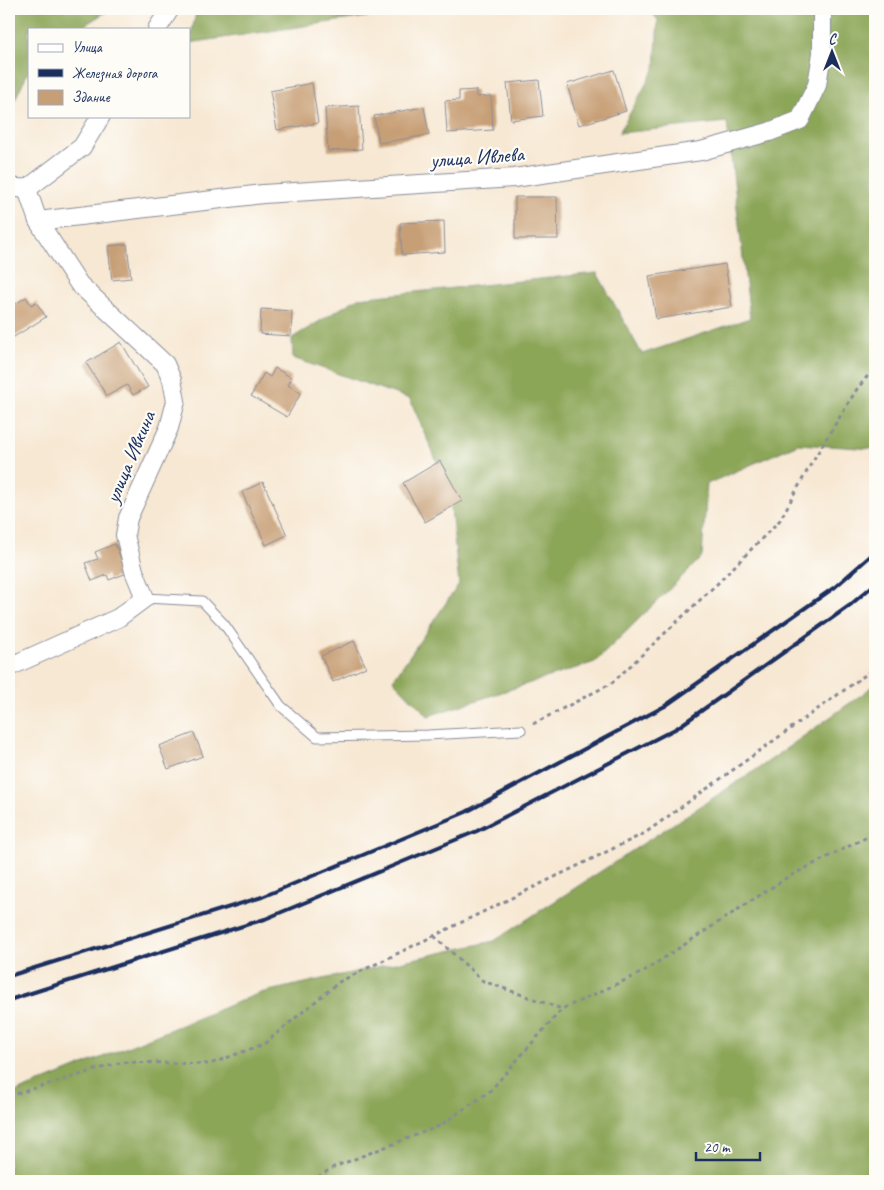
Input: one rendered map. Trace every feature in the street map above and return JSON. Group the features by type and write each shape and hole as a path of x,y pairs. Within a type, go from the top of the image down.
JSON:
{"street":[{"path":"158,28 170,9"},
{"name":"улица Ивлева","path":"38,220 263,194 514,178 701,151 769,132 800,120 817,84 822,53 822,9"},
{"path":"9,187 27,189 82,146 100,118"},
{"name":"улица Ивкина","path":"27,189 38,220 80,284 165,364 172,380 176,401 169,428 128,518 125,535 134,571 146,598"},
{"path":"9,667 118,618 146,598"}],"lane":[{"path":"146,598 202,600 224,624 281,706 317,736 428,735 521,730"}],"path":[{"path":"521,730 612,683 717,584 780,520 812,462 857,389 875,367"},
{"path":"9,1096 122,1062 210,1064 264,1044 339,982 645,833 875,668"},
{"path":"311,1181 334,1167 439,1126 490,1091 562,1009 641,973 786,878 875,833"},
{"path":"434,936 483,981 562,1009"}],"green space":[{"path":"11,9 111,9 80,28 28,28 28,72 9,112 9,11"},
{"path":"197,9 401,9 399,12 190,43"},
{"path":"649,9 875,9 875,449 798,444 707,484 702,557 595,662 428,716 393,680 459,584 449,490 410,399 293,358 292,338 358,298 597,273 642,354 750,318 727,122 619,133 655,68 658,20"},
{"path":"875,685 875,1181 9,1181 9,1095 260,993 494,941 762,766"}],"building":[{"path":"614,70 626,111 579,125 567,84"},
{"path":"539,80 543,116 511,120 507,83"},
{"path":"312,83 318,123 277,130 270,91"},
{"path":"476,90 476,97 491,96 493,130 447,133 445,101 459,100 459,91"},
{"path":"359,106 362,149 328,151 325,108"},
{"path":"424,107 429,135 379,143 374,116"},
{"path":"515,197 557,197 558,239 515,239"},
{"path":"444,221 445,252 402,255 400,223"},
{"path":"127,244 131,278 112,280 108,246"},
{"path":"725,264 732,307 656,319 649,276"},
{"path":"26,297 31,305 36,302 46,317 9,340 9,308"},
{"path":"261,309 292,311 291,336 260,334"},
{"path":"121,342 148,387 133,395 127,385 107,396 86,363"},
{"path":"275,368 292,378 288,385 301,393 287,417 251,396 264,373 270,377"},
{"path":"440,461 462,501 425,522 403,483"},
{"path":"263,482 287,535 266,545 242,492"},
{"path":"115,544 127,573 109,580 107,575 92,581 85,563 98,559 95,552"},
{"path":"354,641 366,667 333,682 321,656"},
{"path":"194,733 203,756 168,769 159,746"}],"railway":[{"path":"9,976 262,897 466,812 665,706 835,587 875,552"},
{"path":"9,1000 265,919 477,831 677,728 849,606 875,584"}]}
